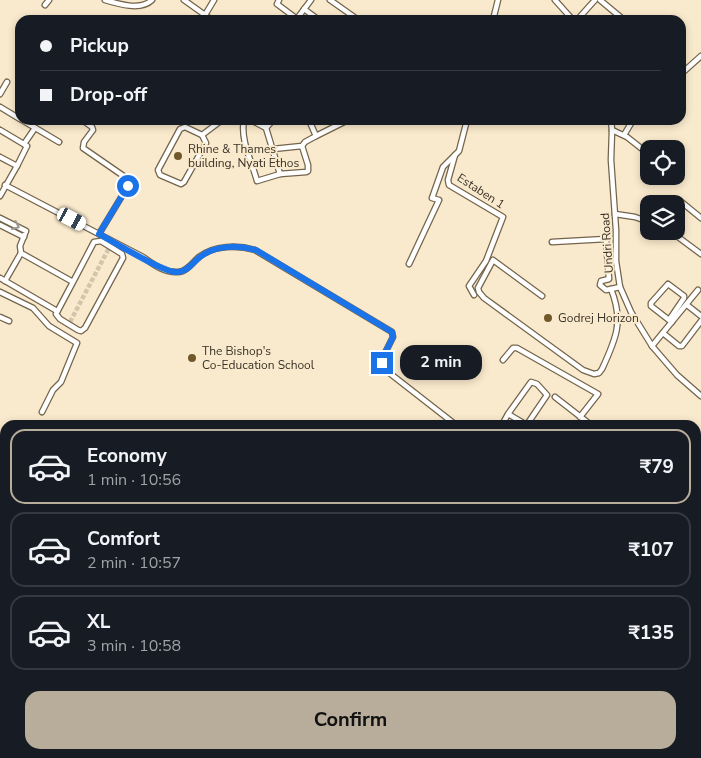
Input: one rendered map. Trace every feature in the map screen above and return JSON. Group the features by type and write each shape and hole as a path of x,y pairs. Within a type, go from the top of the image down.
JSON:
{"street":[{"path":"45,4 49,0"},
{"path":"105,0 130,5 143,5 152,0"},
{"path":"184,0 205,15 214,0"},
{"path":"279,0 277,4 291,15"},
{"path":"299,15 311,0"},
{"path":"330,0 350,15"},
{"path":"494,15 498,0"},
{"path":"555,0 568,15"},
{"path":"582,15 594,0"},
{"path":"600,0 618,15"},
{"path":"304,9 312,15"},
{"path":"686,70 701,56"},
{"path":"0,94 7,82"},
{"path":"0,107 15,116"},
{"path":"30,125 59,142"},
{"path":"89,125 93,130 84,142 83,148 128,181 128,186 99,234"},
{"path":"202,135 215,125"},
{"path":"244,125 243,131 257,181 280,174 308,171 302,146"},
{"path":"260,125 266,128 280,174"},
{"path":"311,125 316,136"},
{"path":"273,150 302,146 305,142 338,125"},
{"path":"409,264 438,200 432,198 443,167 459,150 466,125"},
{"name":"Undri Road","path":"612,125 611,160 616,261 620,287 630,312 652,346 677,375 701,396"},
{"path":"624,135 630,125"},
{"path":"185,127 202,135 206,143 184,182 178,184 158,173 180,129 185,127"},
{"path":"24,144 35,128"},
{"path":"0,130 28,148 0,196"},
{"path":"612,130 624,135 640,147"},
{"name":"Estaben 1","path":"455,155 448,180 449,185 503,217 486,261 469,286 474,296"},
{"path":"0,157 17,166"},
{"path":"5,185 143,257 161,269 174,272 184,270 201,256 216,248 238,247 256,250 392,332 393,337 382,359 383,368 450,420"},
{"path":"685,205 701,218"},
{"path":"615,214 640,219"},
{"path":"0,218 26,231 20,246 21,253 5,281"},
{"path":"0,225 24,237"},
{"path":"552,242 606,239 609,279"},
{"path":"98,240 122,254 123,258 85,328 81,330 60,319 56,314 73,282 94,242 98,240"},
{"path":"682,240 701,254"},
{"path":"21,253 73,282"},
{"path":"542,296 494,260 478,288 484,298 583,370 594,374 599,373 602,368 618,329 618,312 611,289"},
{"path":"619,276 601,281 600,285 606,290 620,287"},
{"path":"0,278 57,311"},
{"path":"652,346 663,333 671,321 684,298 684,296 668,284 651,302 652,306 671,321"},
{"path":"671,321 687,305 698,290"},
{"path":"0,293 33,308 53,329 75,341 77,346 61,382 52,390 42,412"},
{"path":"687,305 701,316"},
{"path":"0,317 9,321"},
{"path":"53,329 60,319"},
{"path":"663,333 679,346 682,346 701,321"},
{"path":"503,360 512,348 517,348 598,394 580,417"},
{"path":"505,420 531,382 537,384 547,395 530,420"},
{"path":"555,397 584,420"},
{"path":"508,414 518,420"}],"tunnel":[{"path":"70,322 109,248"}],"place":[{"name":"Rhine & Thames building, Nyati Ethos","path":"178,156"},
{"name":"Godrej Horizon","path":"548,318"},
{"name":"The Bishop's Co-Education School","path":"192,358"}],"route":[{"path":"128,186 99,234 143,257 161,269 174,272 184,270 201,256 216,248 238,247 256,250 392,332 394,334 382,359 382,363"}]}
